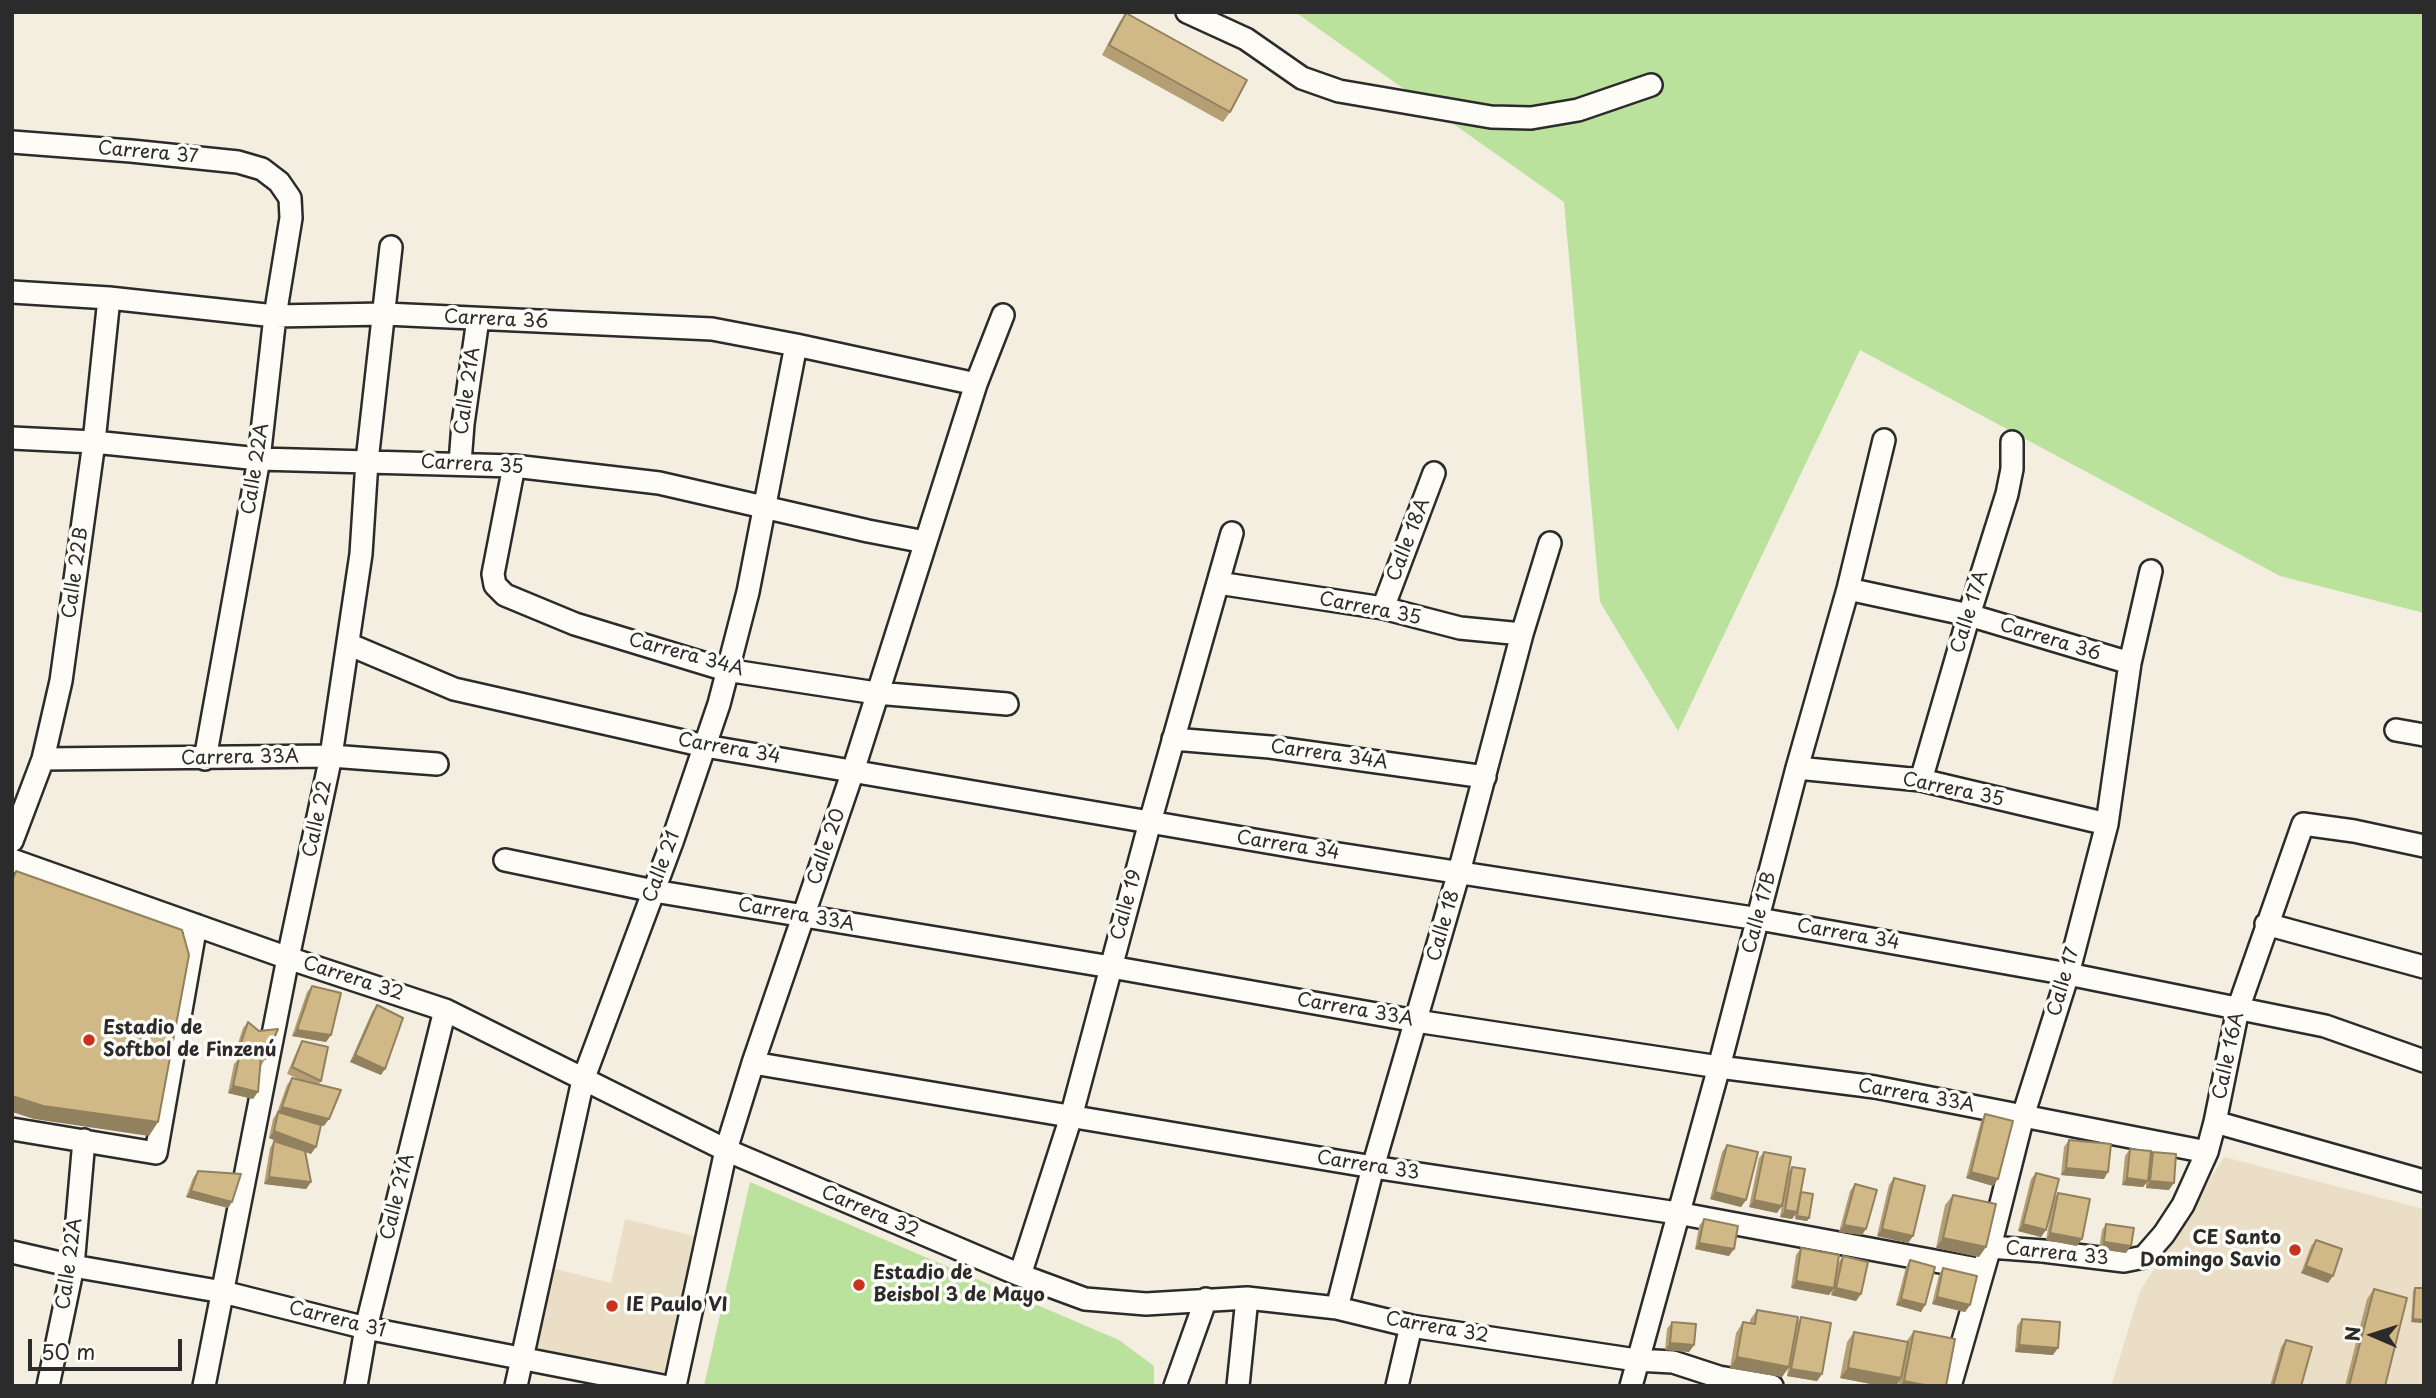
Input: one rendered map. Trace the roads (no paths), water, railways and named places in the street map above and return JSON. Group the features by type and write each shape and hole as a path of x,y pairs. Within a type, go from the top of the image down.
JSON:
{"street":[{"path":"1187,12 1246,38 1302,78 1339,91 1491,117 1531,118 1578,110 1651,85"},
{"name":"Carrera 37","path":"12,142 238,162 262,169 279,181"},
{"name":"Calle 22A","path":"205,759 259,458 275,316 291,218 290,198 279,181"},
{"name":"Calle 22","path":"204,1386 288,958 331,756 360,554 367,461 391,247"},
{"name":"Carrera 36","path":"12,292 109,298 275,316 385,314 712,329 976,384"},
{"name":"Calle 22B","path":"12,841 43,759 61,681 94,442 109,298"},
{"name":"Calle 20","path":"675,1386 726,1150 853,771 976,384 1003,315"},
{"name":"Calle 21A","path":"460,463 478,319"},
{"name":"Calle 21","path":"516,1386 583,1080 705,747 748,592 796,345"},
{"name":"Carrera 35","path":"12,438 94,442 259,458 514,466 659,483 925,542"},
{"name":"Calle 17B","path":"1631,1386 1759,919 1797,768 1848,589 1884,440"},
{"name":"Calle 17A","path":"1921,780 2007,494 2012,469 2012,442"},
{"name":"Carrera 34A","path":"514,466 493,574 495,585 505,595 575,624 726,670 876,693 1007,704"},
{"name":"Calle 18A","path":"1383,608 1434,473"},
{"name":"Calle 19","path":"1020,1275 1071,1117 1150,822 1232,533"},
{"name":"Calle 18","path":"1337,1308 1373,1167 1459,872 1522,634 1550,543"},
{"name":"Calle 17","path":"1950,1386 1990,1247 2023,1116 2068,974 2107,824 2130,663 2151,571"},
{"name":"Carrera 35","path":"1217,583 1383,608 1460,628 1522,634"},
{"name":"Carrera 36","path":"1848,589 1969,615 2130,663"},
{"name":"Carrera 34","path":"348,644 454,689 705,747 1150,822 1759,919 2068,974 2325,1026 2424,1061"},
{"path":"2396,730 2424,735"},
{"name":"Carrera 34A","path":"1173,739 1270,747 1485,777"},
{"name":"Carrera 33A","path":"43,759 331,756 437,764"},
{"name":"Carrera 35","path":"1797,768 1921,780 2107,824"},
{"name":"Calle 16A","path":"2124,1261 2144,1257 2164,1234 2183,1205 2207,1152 2238,1009 2303,824 2422,839"},
{"name":"Carrera 32","path":"12,860 444,1010 726,1150 1020,1275 1085,1299 1146,1304 1247,1298 1337,1308 1411,1326 1636,1360 1673,1363 1719,1377 1772,1386"},
{"name":"Carrera 33A","path":"505,860 654,891 1416,1021 1719,1067 1874,1087 2207,1152"},
{"path":"2266,924 2424,967"},
{"path":"12,1129 156,1153 196,925"},
{"name":"Calle 21A","path":"356,1386 366,1328 444,1010"},
{"name":"Carrera 33","path":"753,1063 1373,1167 1677,1213 1983,1270"},
{"path":"2215,1122 2424,1181"},
{"name":"Calle 22A","path":"48,1386 73,1266 84,1140"},
{"name":"Carrera 33","path":"1990,1247 2124,1261"},
{"name":"Carrera 31","path":"12,1252 73,1266 223,1292 366,1328 663,1386"},
{"path":"1238,1386 1247,1298"},
{"path":"1175,1386 1206,1299"},
{"path":"1397,1386 1411,1326"}],"place":[{"name":"Estadio de Softbol de Finzenú","path":"89,1040"},
{"name":"CE Santo Domingo Savio","path":"2295,1250"},
{"name":"Estadio de Beisbol 3 de Mayo","path":"859,1285"},
{"name":"IE Paulo VI","path":"612,1306"}]}
